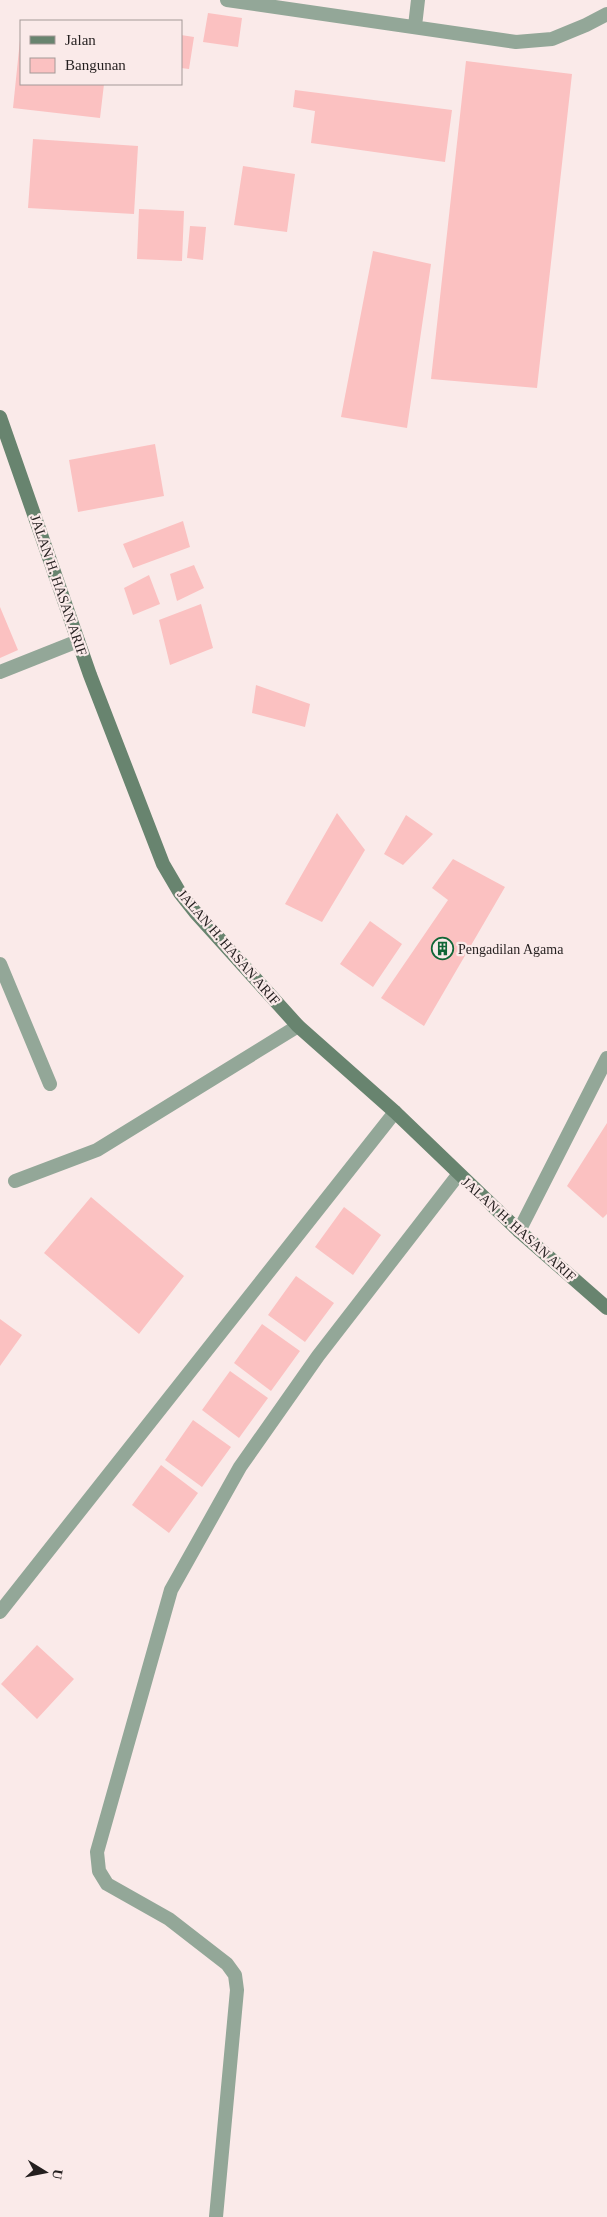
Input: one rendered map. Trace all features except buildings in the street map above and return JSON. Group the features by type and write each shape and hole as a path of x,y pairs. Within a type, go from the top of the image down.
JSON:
{"main road":[{"name":"JALAN H. HASAN ARIF","path":"0,417 78,640 163,864 180,893 298,1026 395,1112 458,1175 519,1231 607,1308"}],"street":[{"path":"227,0 516,42 552,39 607,14"},
{"path":"415,26 418,0"},
{"path":"0,672 78,640"},
{"path":"0,964 50,1084"},
{"path":"15,1181 97,1150 298,1026"},
{"path":"519,1231 607,1058"},
{"path":"0,1612 395,1112"},
{"path":"216,2217 237,1990 235,1975 227,1964 169,1919 107,1884 99,1872 97,1852 171,1590 246,1459 318,1356 458,1175"}],"place":[{"name":"Pengadilan Agama","path":"442,949"}]}
